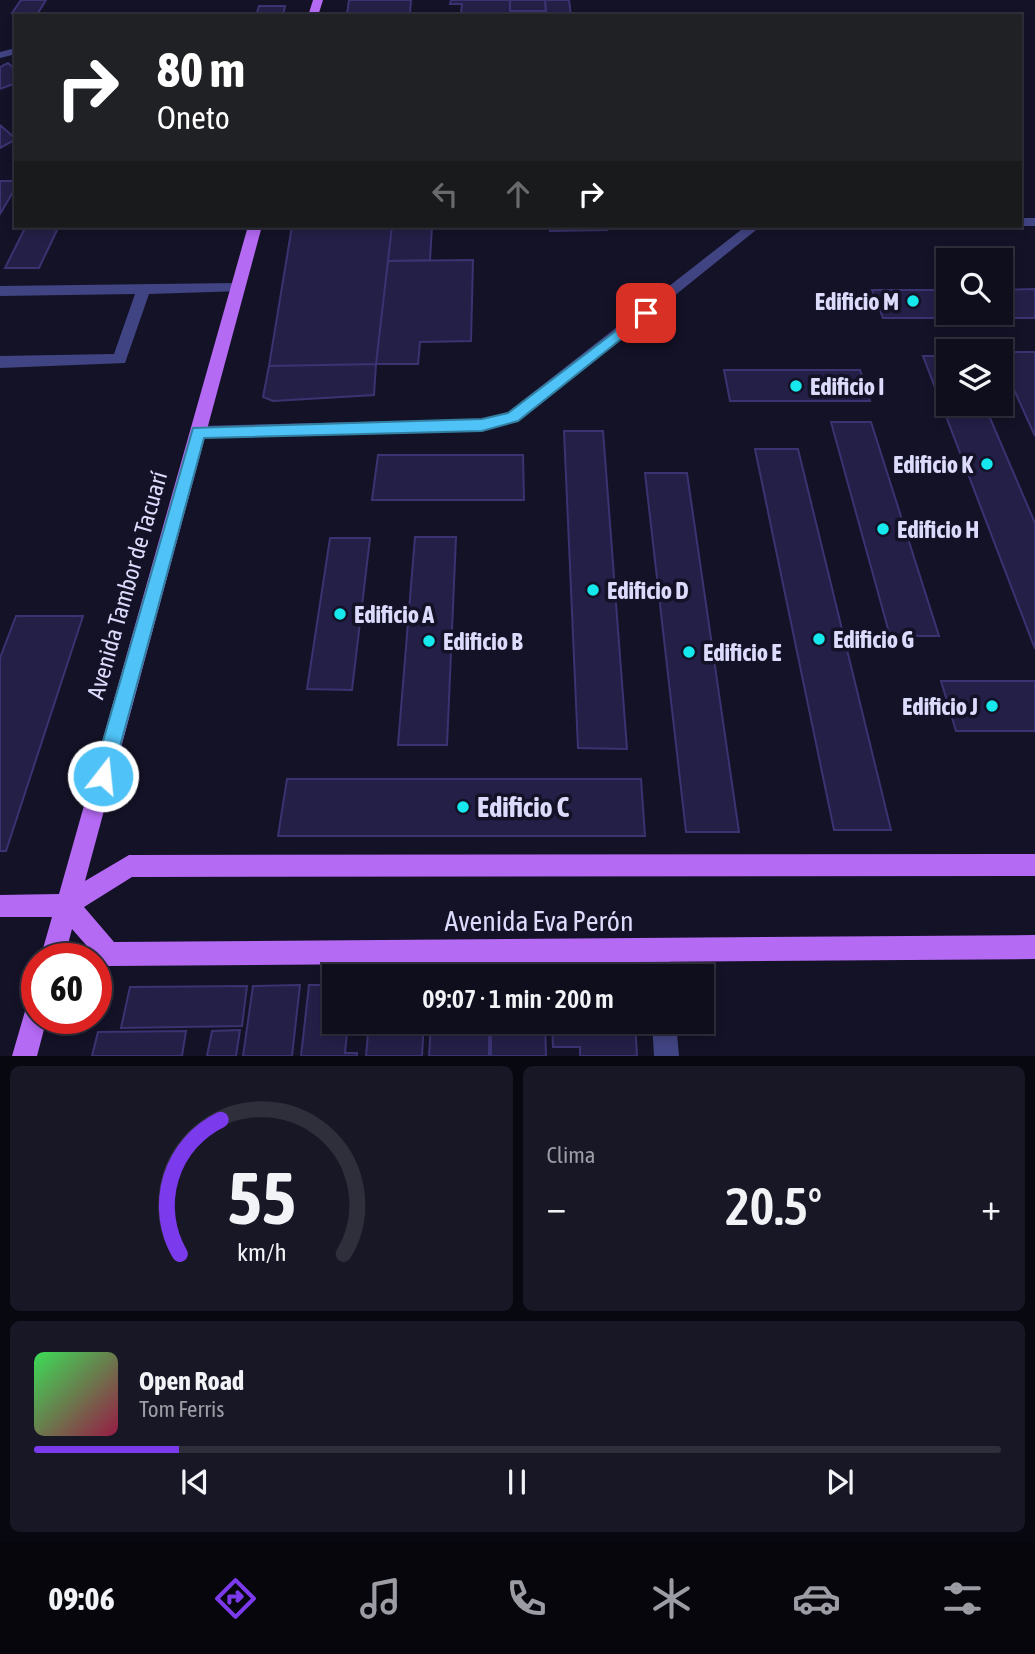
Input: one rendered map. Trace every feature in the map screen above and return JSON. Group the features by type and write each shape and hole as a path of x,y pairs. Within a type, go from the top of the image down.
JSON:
{"main road":[{"name":"Avenida Tambor de Tacuarí","path":"56,943 254,228"},
{"path":"0,906 67,905 129,866 1035,865"},
{"name":"Avenida Eva Perón","path":"67,905 109,954 1035,947"},
{"path":"24,1055 30,1034"}],"street":[{"path":"198,432 482,425 513,417 751,228"},
{"path":"0,291 238,288"},
{"path":"0,362 120,359 144,289"},
{"path":"658,950 659,964"},
{"path":"665,1034 667,1055"}],"building":[{"path":"21,0 46,0 38,13 12,13"},
{"path":"349,0 411,0 410,13 347,14"},
{"path":"451,0 510,0 510,13 461,13 462,4 450,4"},
{"path":"510,0 545,0 546,11 510,11"},
{"path":"545,0 569,0 571,14 546,14"},
{"path":"259,6 285,6 283,14 257,14"},
{"path":"8,63 14,68 14,84 0,89 0,67"},
{"path":"0,125 14,140 0,148"},
{"path":"0,181 14,181 14,190 0,214"},
{"path":"25,228 58,228 39,268 5,268"},
{"path":"292,228 392,228 376,364 269,366"},
{"path":"392,228 432,228 430,260 388,261"},
{"path":"550,228 607,230 550,231"},
{"path":"473,260 471,341 420,342 418,364 376,364 388,261"},
{"name":"Edificio M","path":"1035,289 1035,318 1013,318 1013,290"},
{"name":"Edificio M","path":"872,290 936,290 936,318 883,318"},
{"path":"1013,352 1035,352 1035,436 1013,387"},
{"name":"Edificio K","path":"923,356 936,356 936,390"},
{"path":"376,364 374,395 273,401 263,397 269,366"},
{"name":"Edificio I","path":"724,370 860,370 870,401 730,401"},
{"name":"Edificio K","path":"946,416 989,416 1035,523 1035,649"},
{"name":"Edificio H","path":"831,422 871,422 939,636 890,636"},
{"name":"Edificio D","path":"564,431 603,431 627,749 578,748"},
{"name":"Edificio G","path":"755,449 798,449 891,830 834,830"},
{"path":"378,455 523,455 524,500 372,500"},
{"name":"Edificio E","path":"645,473 687,473 739,832 686,832"},
{"name":"Edificio B","path":"415,537 456,537 447,745 398,745"},
{"name":"Edificio A","path":"330,538 370,538 352,690 307,689"},
{"path":"16,616 83,616 6,851 0,851 0,658"},
{"name":"Edificio J","path":"941,681 1035,681 1035,731 956,731"},
{"name":"Edificio C","path":"287,779 641,779 645,836 278,836"},
{"path":"300,985 292,1056 243,1056 253,986"},
{"path":"309,985 322,985 322,1034 347,1034 345,1053 357,1053 357,1056 301,1056"},
{"path":"247,986 242,1026 121,1028 130,987"},
{"path":"240,1030 236,1056 207,1056 212,1031"},
{"path":"186,1031 182,1056 92,1056 98,1034 112,1034 112,1032"},
{"path":"368,1034 423,1034 422,1056 366,1056"},
{"path":"430,1034 489,1034 489,1056 429,1056"},
{"path":"491,1034 545,1034 546,1056 491,1056"},
{"path":"552,1034 636,1034 637,1056 580,1056 580,1047 553,1047"}],"place":[{"name":"Edificio M","path":"913,301"},
{"name":"Edificio I","path":"796,386"},
{"name":"Edificio K","path":"987,464"},
{"name":"Edificio H","path":"883,529"},
{"name":"Edificio D","path":"593,590"},
{"name":"Edificio A","path":"340,614"},
{"name":"Edificio G","path":"819,639"},
{"name":"Edificio B","path":"429,641"},
{"name":"Edificio E","path":"689,652"},
{"name":"Edificio J","path":"992,706"},
{"name":"Edificio C","path":"463,807"}],"route":[{"path":"103,776 198,432 482,425 513,417 537,401 646,313"}]}
